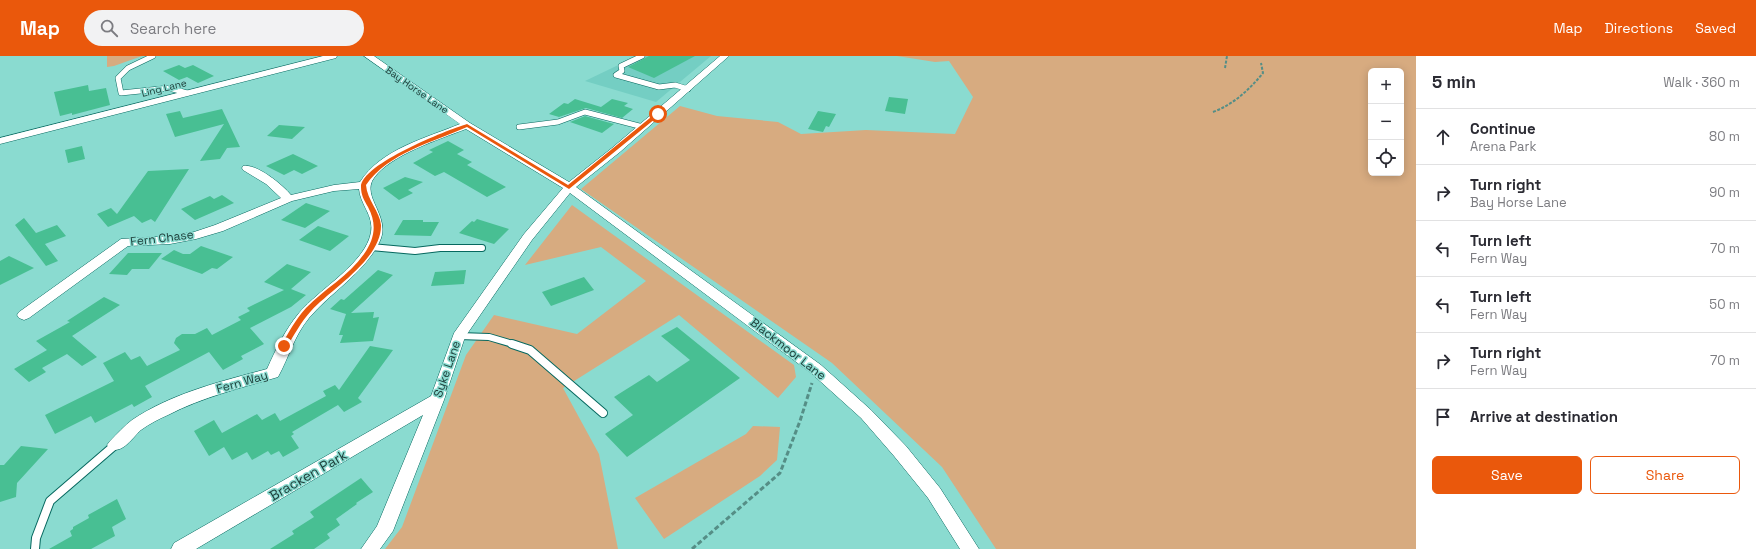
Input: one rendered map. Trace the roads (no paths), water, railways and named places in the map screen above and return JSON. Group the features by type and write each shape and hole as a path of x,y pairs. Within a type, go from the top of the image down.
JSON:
{"street":[{"name":"Ling Lane","path":"0,141 333,56"},
{"name":"Bay Horse Lane","path":"368,56 467,126 569,188"},
{"name":"Syke Lane","path":"370,549 384,531 436,400 459,336 528,237 569,188 688,89 725,56"},
{"path":"363,185 370,175 382,165 405,151 467,126"},
{"path":"247,168 282,189 288,199"},
{"name":"Fern Chase","path":"24,315 125,242 170,240 196,235 218,228 288,199 334,188 363,185"},
{"name":"Fern Way","path":"115,445 137,425 169,408 226,385 273,373 284,346 295,327 309,309 366,256 375,240 378,224 374,212 364,194 363,185"},
{"name":"Blackmoor Lane","path":"569,188 816,369 866,414 900,451 934,493 970,549"},
{"name":"Bracken Park","path":"180,549 436,400"}],"lane":[{"path":"153,56 128,68 118,78 121,93 169,88 187,93"},
{"path":"642,56 621,66 622,71 616,75 658,87 675,85 688,89"},
{"path":"519,127 558,122 584,112 642,127"},
{"path":"371,246 415,251 440,248 482,248"},
{"path":"459,336 489,337 530,350 603,413"},
{"path":"35,549 36,538 50,501 115,445"}]}
